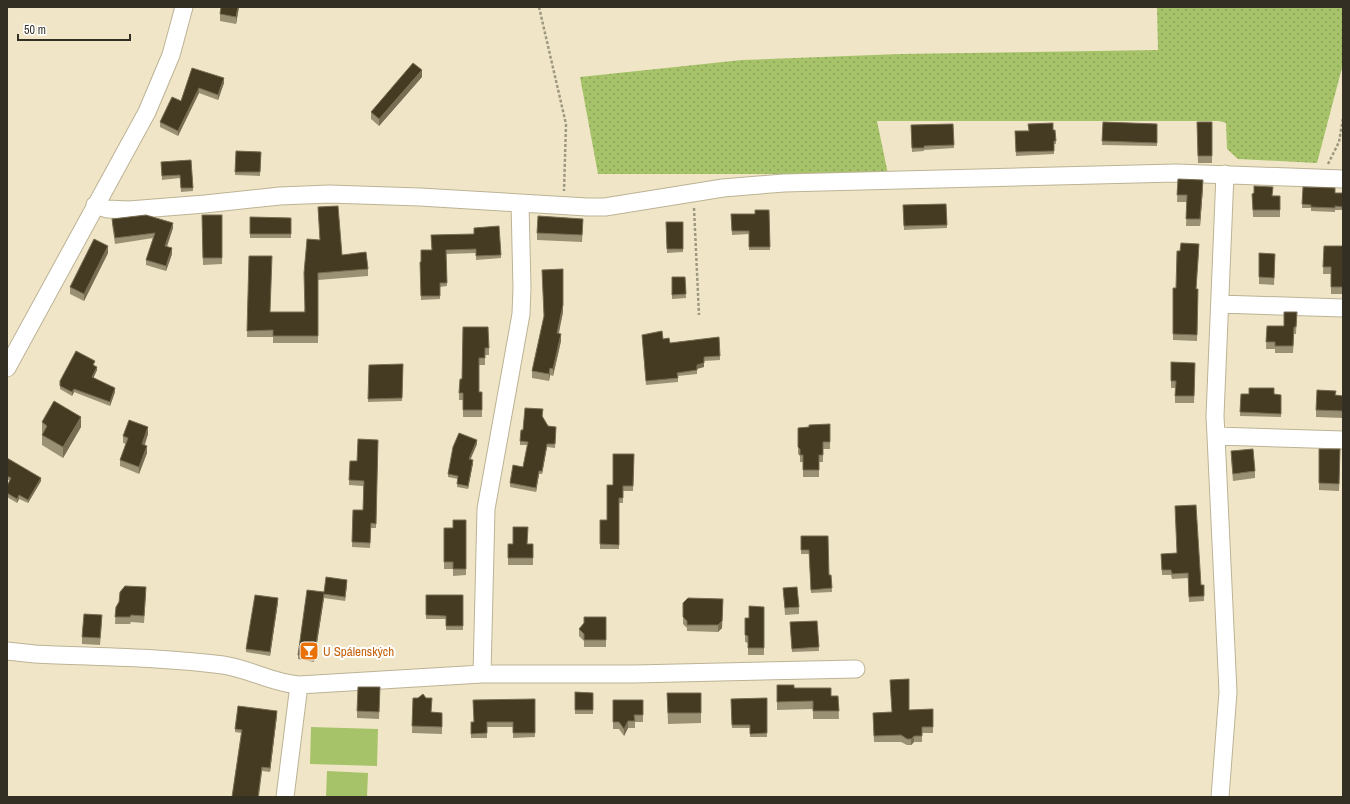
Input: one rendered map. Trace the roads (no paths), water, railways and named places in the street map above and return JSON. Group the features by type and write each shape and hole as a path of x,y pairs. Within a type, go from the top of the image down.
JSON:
{"street":[{"path":"7,368 157,90 171,55 184,7"},
{"path":"95,205 107,209 129,210 273,197 329,194 396,196 587,207 618,206 723,188 784,183 1154,173 1225,174 1343,179"},
{"path":"1220,797 1228,692 1215,416 1225,174"},
{"path":"482,674 486,509 520,314 522,288 520,203"},
{"path":"1220,304 1343,308"},
{"path":"1216,436 1343,440"},
{"path":"7,651 35,654 201,663 233,667 277,682 299,684 482,674 634,674 856,669"},
{"path":"285,797 299,684"}],"place":[{"name":"U Spálenských","path":"309,651"}]}
